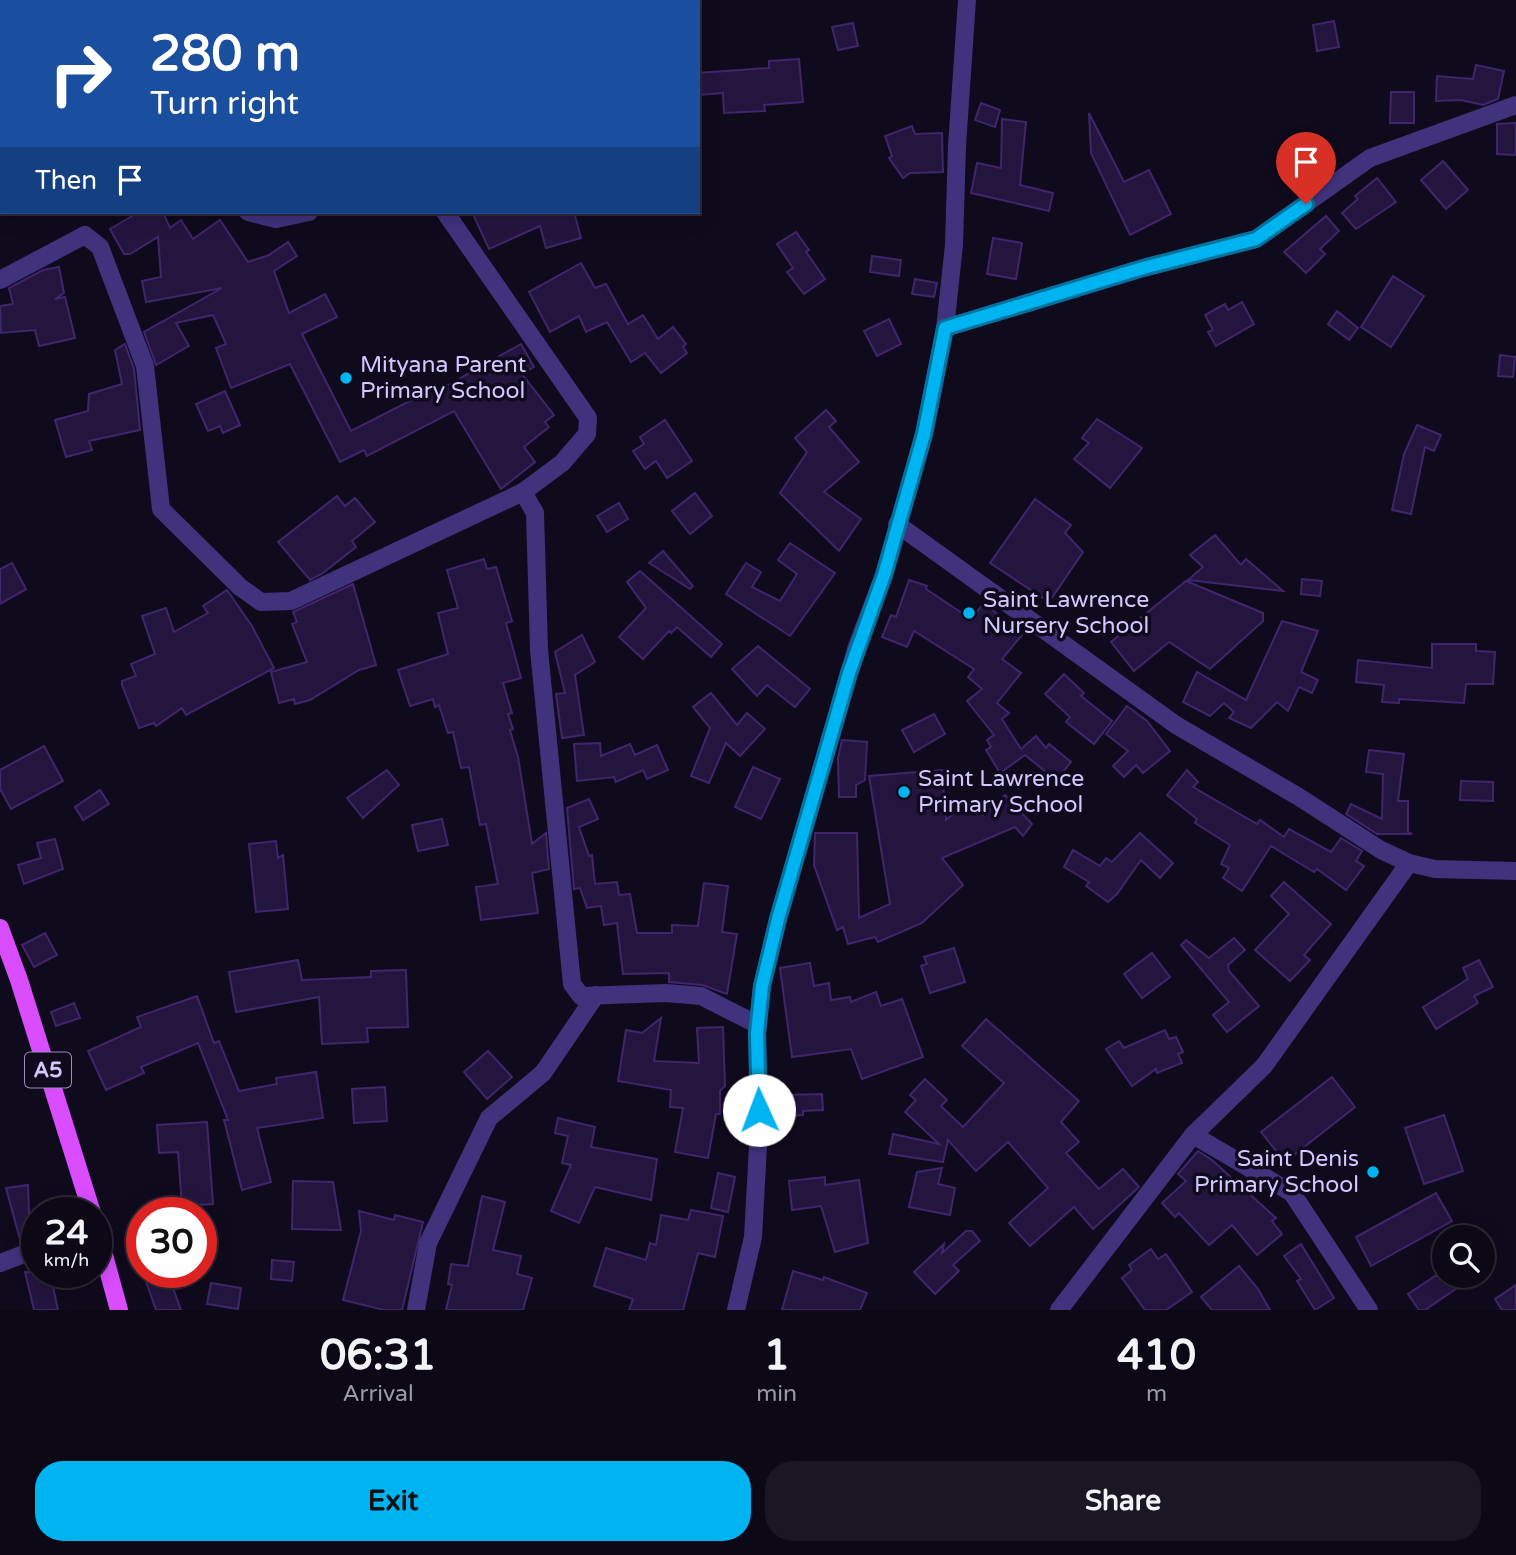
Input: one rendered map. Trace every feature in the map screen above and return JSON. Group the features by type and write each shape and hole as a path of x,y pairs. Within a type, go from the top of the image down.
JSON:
{"main road":[{"name":"A5","path":"0,928 87,1197"},
{"path":"112,1284 119,1310"}],"street":[{"path":"736,1310 753,1237 759,1128 758,1025 762,986 778,919 857,646 884,575 924,434 945,328 954,245 957,146 968,0"},
{"path":"945,328 1131,271 1256,239 1370,158 1516,106"},
{"path":"256,214 276,219 300,214"},
{"path":"0,280 85,235 100,247 145,366 161,509 240,587 261,602 291,601 523,492 562,463 587,434 588,418 446,214"},
{"path":"523,492 535,513 539,650 572,984 581,996 666,993 701,996 758,1025"},
{"path":"897,524 1176,725 1299,797 1381,850 1409,863 1435,869 1516,871"},
{"path":"1059,1310 1193,1135 1264,1066 1409,863"},
{"path":"416,1310 428,1243 489,1118 543,1073 596,995"},
{"path":"1193,1135 1292,1193 1369,1310"},
{"path":"0,1264 21,1255"}],"building":[{"path":"1334,21 1339,47 1317,51 1313,25"},
{"path":"853,23 858,46 838,50 832,27"},
{"path":"799,59 803,102 764,105 765,111 724,113 723,93 700,95 700,73 769,68 769,61"},
{"path":"1476,65 1504,71 1498,99 1483,105 1461,100 1436,101 1437,76 1473,79"},
{"path":"1391,92 1414,92 1414,123 1390,123"},
{"path":"981,103 1000,110 995,127 975,120"},
{"path":"1089,113 1124,182 1149,170 1171,214 1130,235 1091,153"},
{"path":"1002,119 1026,122 1020,185 1053,193 1049,211 971,193 977,163 1001,168"},
{"path":"1516,123 1516,155 1497,154 1497,124"},
{"path":"912,126 915,134 942,133 943,172 910,173 903,178 889,158 892,156 885,136"},
{"path":"1443,161 1468,190 1446,209 1421,180"},
{"path":"1377,178 1396,202 1356,229 1342,213 1358,199 1355,196"},
{"path":"136,214 164,214 170,228 181,220 193,239 220,220 248,262 269,255 288,242 297,256 274,271 289,313 325,294 337,317 302,334 351,431 437,387 439,390 521,344 534,367 522,374 554,415 545,422 549,427 524,447 535,462 501,489 454,411 367,456 364,450 340,462 290,364 231,388 216,348 226,344 213,315 176,323 189,346 156,365 144,332 222,288 146,302 142,281 161,277 158,237 130,254 124,254 110,229"},
{"path":"473,214 575,214 581,238 546,248 540,226 489,249"},
{"path":"1326,216 1339,231 1320,249 1325,254 1306,273 1284,252"},
{"path":"796,232 825,279 804,294 787,272 793,268 777,244"},
{"path":"993,238 1022,243 1016,279 987,274"},
{"path":"872,256 901,260 899,276 870,272"},
{"path":"581,263 595,288 606,284 628,324 643,315 658,339 673,327 686,344 683,347 687,353 661,373 645,353 631,362 607,322 586,332 579,316 550,332 529,292"},
{"path":"59,267 64,293 55,299 65,297 75,338 39,346 35,330 1,333 0,306 13,304 9,288 43,270"},
{"path":"1393,276 1424,296 1391,347 1361,327"},
{"path":"915,279 937,283 934,297 912,294"},
{"path":"1242,302 1254,324 1216,346 1208,332 1213,330 1205,315 1225,304 1228,310"},
{"path":"1337,311 1358,328 1349,340 1328,324"},
{"path":"889,319 901,344 877,356 864,331"},
{"path":"125,344 134,369 140,430 89,441 92,450 66,457 55,420 88,411 89,394 122,384 115,350"},
{"path":"1500,355 1515,357 1513,377 1498,376"},
{"path":"225,391 240,425 223,433 220,426 208,431 196,404"},
{"path":"826,410 836,421 829,427 859,462 824,492 861,519 839,551 780,493 807,452 795,438"},
{"path":"1097,419 1142,448 1110,488 1074,459 1089,443 1082,438"},
{"path":"665,420 692,461 667,478 656,461 645,469 633,451 644,444 640,437"},
{"path":"1417,425 1441,435 1434,451 1425,447 1411,514 1392,510 1404,454"},
{"path":"695,493 712,516 690,534 672,511"},
{"path":"337,496 345,506 355,498 375,522 352,541 356,547 310,580 278,542"},
{"path":"1035,499 1071,525 1065,533 1083,552 1049,602 990,563"},
{"path":"619,503 628,519 607,532 597,516"},
{"path":"1215,535 1241,565 1246,559 1283,591 1188,580 1203,567 1190,555"},
{"path":"790,543 835,573 790,636 726,594 746,563 761,572 752,587 780,601 797,574 778,560"},
{"path":"663,551 693,586 690,589 649,563"},
{"path":"484,559 487,569 496,567 512,621 506,623 521,678 503,683 512,713 508,714 513,729 510,730 518,757 532,844 546,833 549,869 532,873 538,913 481,920 476,887 498,884 486,824 480,825 469,767 461,768 453,732 448,733 439,705 435,707 433,699 410,706 398,670 448,654 438,613 458,608 447,570"},
{"path":"12,563 26,589 0,604 0,569"},
{"path":"640,571 722,644 711,657 677,627 671,633 669,631 643,659 619,637 646,608 627,582"},
{"path":"1302,579 1322,581 1320,596 1301,594"},
{"path":"909,580 927,586 926,589 971,619 984,603 1022,635 1002,659 1021,673 997,703 1009,713 1002,719 1021,749 1036,736 1046,748 1049,744 1071,762 1056,780 1025,755 1000,773 986,750 991,747 987,740 994,735 967,701 982,689 968,677 974,669 914,631 907,647 882,637 891,615 896,617"},
{"path":"1186,581 1263,613 1263,621 1210,669 1169,642 1134,671 1111,642"},
{"path":"353,584 376,665 359,670 310,700 295,704 294,699 279,703 271,672 307,662 292,624 297,622 293,612"},
{"path":"227,590 252,626 274,668 186,715 182,708 156,726 154,723 139,728 122,681 136,676 131,664 155,654 142,616 166,608 174,632 208,613 203,606"},
{"path":"1282,621 1318,631 1301,672 1318,680 1312,693 1299,687 1288,711 1277,702 1251,728 1229,718 1234,712 1224,703 1210,716 1183,702 1197,672 1246,700"},
{"path":"582,635 595,662 575,675 584,735 562,738 556,694 565,693 555,652"},
{"path":"1432,644 1476,644 1476,651 1495,652 1493,684 1466,684 1464,703 1399,699 1399,703 1382,702 1384,685 1356,682 1358,660 1432,668"},
{"path":"758,646 810,689 795,707 767,685 757,696 732,669"},
{"path":"1064,674 1084,693 1081,696 1112,721 1094,744 1066,722 1070,717 1045,694"},
{"path":"711,693 737,725 747,713 765,729 740,756 726,743 709,783 691,776 710,728 693,707"},
{"path":"1127,706 1147,721 1170,751 1143,773 1136,765 1124,777 1113,766 1128,751 1106,734"},
{"path":"934,714 945,734 914,752 902,730"},
{"path":"842,740 867,742 865,780 856,785 856,797 839,797 838,758"},
{"path":"600,743 601,756 630,744 635,755 657,745 668,770 647,779 643,770 616,782 614,777 577,781 574,744"},
{"path":"44,746 63,781 11,809 0,789 0,770"},
{"path":"1369,750 1404,754 1398,801 1408,801 1408,832 1412,834 1377,834 1346,814 1351,804 1382,819 1383,774 1366,772"},
{"path":"753,767 780,779 761,819 735,807"},
{"path":"387,770 399,785 363,818 347,798"},
{"path":"942,770 946,820 970,799 983,815 1005,795 1032,824 1023,836 1015,827 942,858 963,885 922,923 878,942 875,937 848,944 843,927 837,930 814,865 815,833 857,833 859,918 890,904 869,776"},
{"path":"1187,770 1198,782 1193,787 1257,824 1260,820 1284,837 1289,829 1331,852 1341,838 1362,851 1356,861 1364,866 1346,890 1317,869 1314,872 1271,846 1242,891 1223,878 1229,868 1221,864 1230,845 1195,823 1197,819 1167,795"},
{"path":"1461,781 1493,782 1493,801 1460,800"},
{"path":"100,790 109,804 83,820 75,807"},
{"path":"589,799 598,819 579,827 589,856 592,855 595,884 617,882 619,895 630,894 637,933 672,933 672,925 698,926 704,883 728,886 722,932 737,934 727,994 702,985 669,982 669,973 623,974 617,923 604,925 601,906 587,908 580,888 574,889 567,808"},
{"path":"442,819 448,845 418,851 412,825"},
{"path":"1140,833 1173,863 1160,878 1141,860 1117,894 1108,902 1086,886 1089,882 1064,867 1073,850 1100,866 1106,858 1112,862"},
{"path":"55,839 63,869 24,884 18,865 41,858 37,843"},
{"path":"276,841 278,858 283,855 288,909 256,912 249,844"},
{"path":"1284,882 1331,924 1304,955 1310,960 1290,981 1255,950 1289,914 1271,896"},
{"path":"45,933 57,955 34,967 22,945"},
{"path":"1234,938 1245,950 1228,965 1229,971 1259,1006 1227,1032 1213,1015 1229,1002 1181,945 1186,940 1209,958"},
{"path":"954,948 965,982 930,993 921,966 927,964 924,957"},
{"path":"1152,953 1170,977 1142,998 1124,974"},
{"path":"298,960 302,980 371,977 371,971 406,970 408,1027 367,1028 368,1042 322,1044 319,997 236,1012 229,972"},
{"path":"1479,960 1493,987 1474,996 1478,1003 1436,1029 1423,1007 1468,979 1463,968"},
{"path":"810,963 814,986 829,983 831,1000 850,997 851,1002 876,992 881,1006 902,999 923,1057 862,1079 851,1049 792,1057 780,968"},
{"path":"197,996 214,1043 219,1041 239,1091 277,1084 276,1078 316,1072 323,1118 257,1128 271,1182 242,1190 224,1120 228,1120 198,1043 141,1067 144,1073 106,1090 88,1051 141,1027 137,1017"},
{"path":"74,1003 80,1018 56,1026 51,1012"},
{"path":"661,1018 654,1061 699,1063 697,1028 723,1027 725,1086 720,1091 720,1114 716,1114 708,1158 675,1152 683,1108 670,1107 671,1090 618,1081 626,1030 642,1033"},
{"path":"986,1019 1079,1101 1061,1122 1079,1142 1066,1153 1099,1189 1123,1169 1139,1187 1093,1229 1074,1207 1030,1246 1009,1223 1048,1188 1008,1142 976,1171 948,1140 943,1162 889,1154 893,1134 939,1144 905,1112 916,1100 910,1095 925,1079 947,1100 941,1106 963,1127 1004,1083 962,1046"},
{"path":"1165,1030 1169,1039 1176,1037 1183,1052 1178,1054 1182,1063 1157,1073 1156,1069 1132,1086 1106,1049 1119,1041 1124,1048"},
{"path":"488,1051 512,1077 487,1099 464,1072"},
{"path":"1332,1077 1355,1107 1285,1162 1261,1132"},
{"path":"385,1087 387,1121 354,1123 352,1089"},
{"path":"822,1094 823,1110 803,1111 803,1115 788,1116 787,1095"},
{"path":"1444,1115 1463,1171 1424,1184 1405,1128"},
{"path":"558,1118 595,1127 591,1147 657,1159 651,1200 595,1187 579,1223 551,1211 571,1165 562,1163 568,1136 555,1133"},
{"path":"207,1122 212,1197 181,1197 178,1152 159,1153 157,1125"},
{"path":"1198,1151 1212,1160 1276,1218 1272,1221 1282,1234 1257,1255 1232,1225 1209,1245 1179,1213 1175,1217 1162,1203 1186,1181 1178,1174"},
{"path":"942,1168 938,1184 955,1188 950,1215 909,1207 917,1172"},
{"path":"718,1173 735,1177 728,1212 711,1208"},
{"path":"825,1177 825,1185 859,1180 868,1243 835,1252 821,1206 792,1210 789,1181"},
{"path":"293,1181 333,1182 341,1230 292,1229"},
{"path":"28,1185 28,1197 21,1197 21,1243 6,1188"},
{"path":"1436,1193 1452,1221 1445,1225 1432,1225 1432,1232 1371,1266 1356,1237"},
{"path":"482,1196 505,1202 493,1250 521,1256 517,1274 532,1278 523,1310 446,1310 452,1285 448,1284 451,1264 468,1266"},
{"path":"691,1210 723,1216 715,1257 698,1253 683,1310 629,1310 633,1299 594,1286 606,1248 646,1260 650,1243 656,1245 661,1215 688,1220"},
{"path":"359,1211 394,1220 395,1215 423,1222 402,1310 384,1310 343,1300 361,1231"},
{"path":"966,1231 972,1231 980,1241 953,1265 959,1271 935,1294 914,1272 944,1244 942,1253"},
{"path":"1301,1244 1334,1298 1315,1310 1297,1281 1301,1279 1284,1256"},
{"path":"1151,1249 1158,1259 1166,1254 1192,1292 1166,1310 1145,1310 1122,1278 1132,1270 1129,1265"},
{"path":"272,1260 294,1262 292,1281 271,1279"},
{"path":"1239,1266 1258,1289 1270,1310 1212,1310 1201,1297"},
{"path":"793,1271 823,1280 824,1277 867,1293 860,1310 782,1310"},
{"path":"1432,1278 1432,1288 1457,1288 1425,1310 1419,1310 1408,1294"},
{"path":"217,1284 241,1288 238,1309 207,1304 210,1288 217,1288"},
{"path":"1516,1285 1516,1310 1502,1310 1495,1299"},
{"path":"29,1288 53,1288 58,1310 34,1310"},
{"path":"148,1288 173,1288 181,1310 156,1310"}],"place":[{"name":"Mityana Parent Primary School","path":"346,378"},
{"name":"Saint Lawrence Nursery School","path":"969,613"},
{"name":"Saint Lawrence Primary School","path":"904,792"},
{"name":"Saint Denis Primary School","path":"1373,1172"}],"route":[{"path":"759,1110 757,1033 762,986 778,919 849,673 884,575 924,434 945,328 1143,268 1256,239 1306,204"}]}
